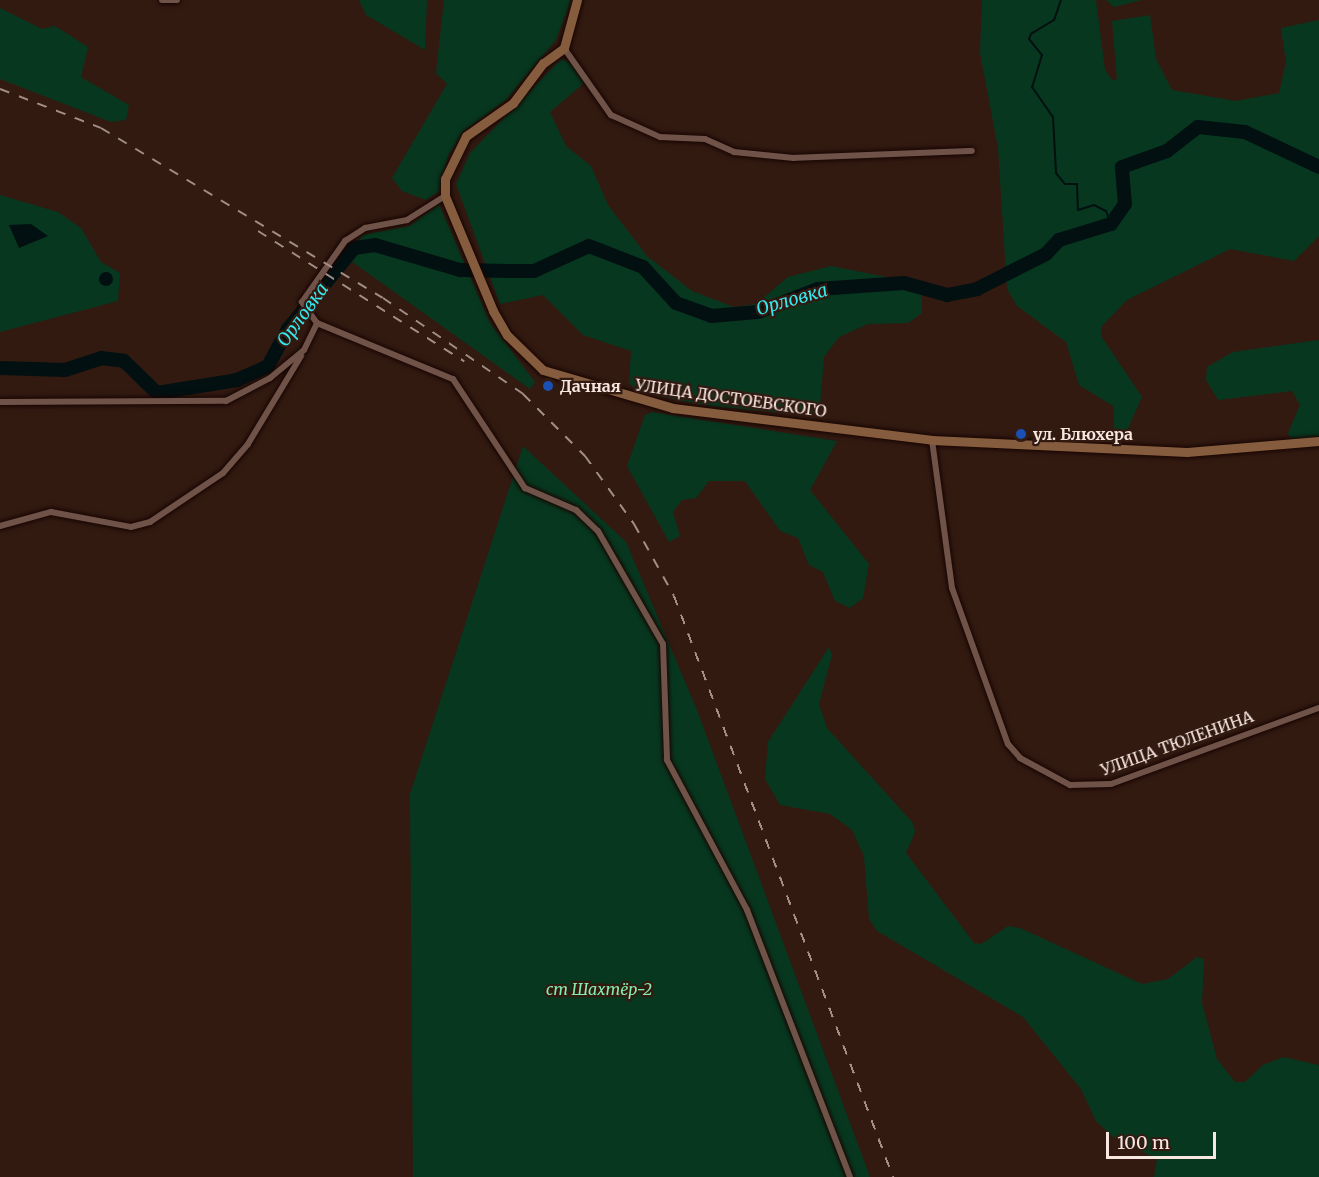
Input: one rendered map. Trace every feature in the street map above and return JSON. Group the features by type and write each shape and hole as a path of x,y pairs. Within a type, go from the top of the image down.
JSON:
{"main road":[{"path":"445,196 449,165 466,136 513,103 543,63 564,48 578,0"},
{"name":"УЛИЦА ДОСТОЕВСКОГО","path":"445,196 507,336 554,376 673,408 932,440 1187,452 1319,441"}],"street":[{"path":"162,0 177,0"},
{"path":"564,48 610,115 660,137 705,139 734,152 794,158 972,151"},
{"path":"445,196 407,220 365,228 345,241 302,302 305,312 317,323 453,379 525,488 576,510 598,531 663,644 667,760 747,910 850,1177"},
{"path":"0,525 51,512 131,527 150,522 223,473 254,435 304,350 317,323"},
{"path":"0,402 208,404 270,378 304,350"},
{"name":"УЛИЦА ТЮЛЕНИНА","path":"932,440 952,588 1008,744 1043,773 1070,785 1111,784 1319,708"}],"green space":[{"path":"359,0 427,0 425,50 366,15"},
{"path":"444,0 571,0 556,40 506,100 463,132 448,156 439,191 426,200 402,191 392,178 447,84 436,73"},
{"path":"982,0 1096,0 1105,70 1112,80 1117,79 1112,21 1150,15 1156,59 1172,90 1236,101 1279,93 1286,62 1281,28 1319,20 1319,236 1294,261 1230,249 1127,300 1102,326 1101,336 1142,397 1121,444 1115,441 1113,406 1079,385 1066,342 1017,306 1007,289 998,148 980,53"},
{"path":"1106,0 1142,0 1114,7"},
{"path":"0,8 42,29 55,26 88,47 81,77 129,105 126,120 111,122 0,79"},
{"path":"561,59 573,64 584,83 550,112 566,146 591,166 608,205 647,256 692,291 734,307 756,304 788,277 831,266 922,284 922,313 908,323 868,324 839,337 824,357 820,406 812,416 702,405 637,391 629,383 631,351 583,335 543,295 500,304 456,184 470,153"},
{"path":"0,195 58,212 81,228 101,262 120,273 118,301 0,332"},
{"path":"439,204 490,323 535,382 530,389 351,261 362,235 409,226"},
{"path":"1319,340 1319,437 1291,439 1288,433 1300,405 1292,391 1218,400 1206,380 1207,367 1233,352"},
{"path":"652,412 837,441 810,490 869,564 863,598 850,608 835,601 823,572 809,565 798,538 780,531 745,481 709,481 696,498 682,500 673,512 680,536 669,542 627,466 645,415"},
{"name":"ст Шахтёр-2","path":"523,446 626,542 697,710 870,1177 413,1177 410,794"},
{"path":"829,647 832,655 819,704 827,728 913,823 915,832 906,853 974,943 981,944 1008,926 1020,928 1142,984 1168,979 1197,957 1204,959 1202,1003 1217,1059 1235,1082 1245,1082 1263,1065 1283,1057 1319,1065 1319,1177 1154,1177 1157,1159 1113,1137 1096,1121 1081,1089 1023,1017 877,931 869,919 864,856 852,830 830,814 780,805 765,779 768,742"}],"shaded area":[{"path":"31,224 48,236 19,248 9,225"},
{"path":"103,272 109,272 113,279 109,286 103,286 99,282 99,276"}],"waterway":[{"path":"1061,0 1054,20 1031,34 1029,39 1042,55 1032,87 1053,117 1056,173 1065,184 1077,184 1078,210 1094,205 1106,211 1111,224"},
{"name":"Орловка","path":"0,368 65,370 101,358 124,361 157,393 237,380 268,366 288,329 354,248 375,245 460,270 514,271 534,271 589,246 643,267 676,303 711,316 758,312 818,289 904,283 947,295 977,289 1046,254 1059,240 1111,224 1125,204 1122,167 1167,151 1198,127 1245,132 1319,167"}],"railway":[{"path":"0,89 101,128 383,298 523,394 585,456 634,524 674,596 893,1177"},
{"path":"258,231 464,361"}],"place":[{"name":"Дачная","path":"548,386"},
{"name":"ул. Блюхера","path":"1021,434"}]}
